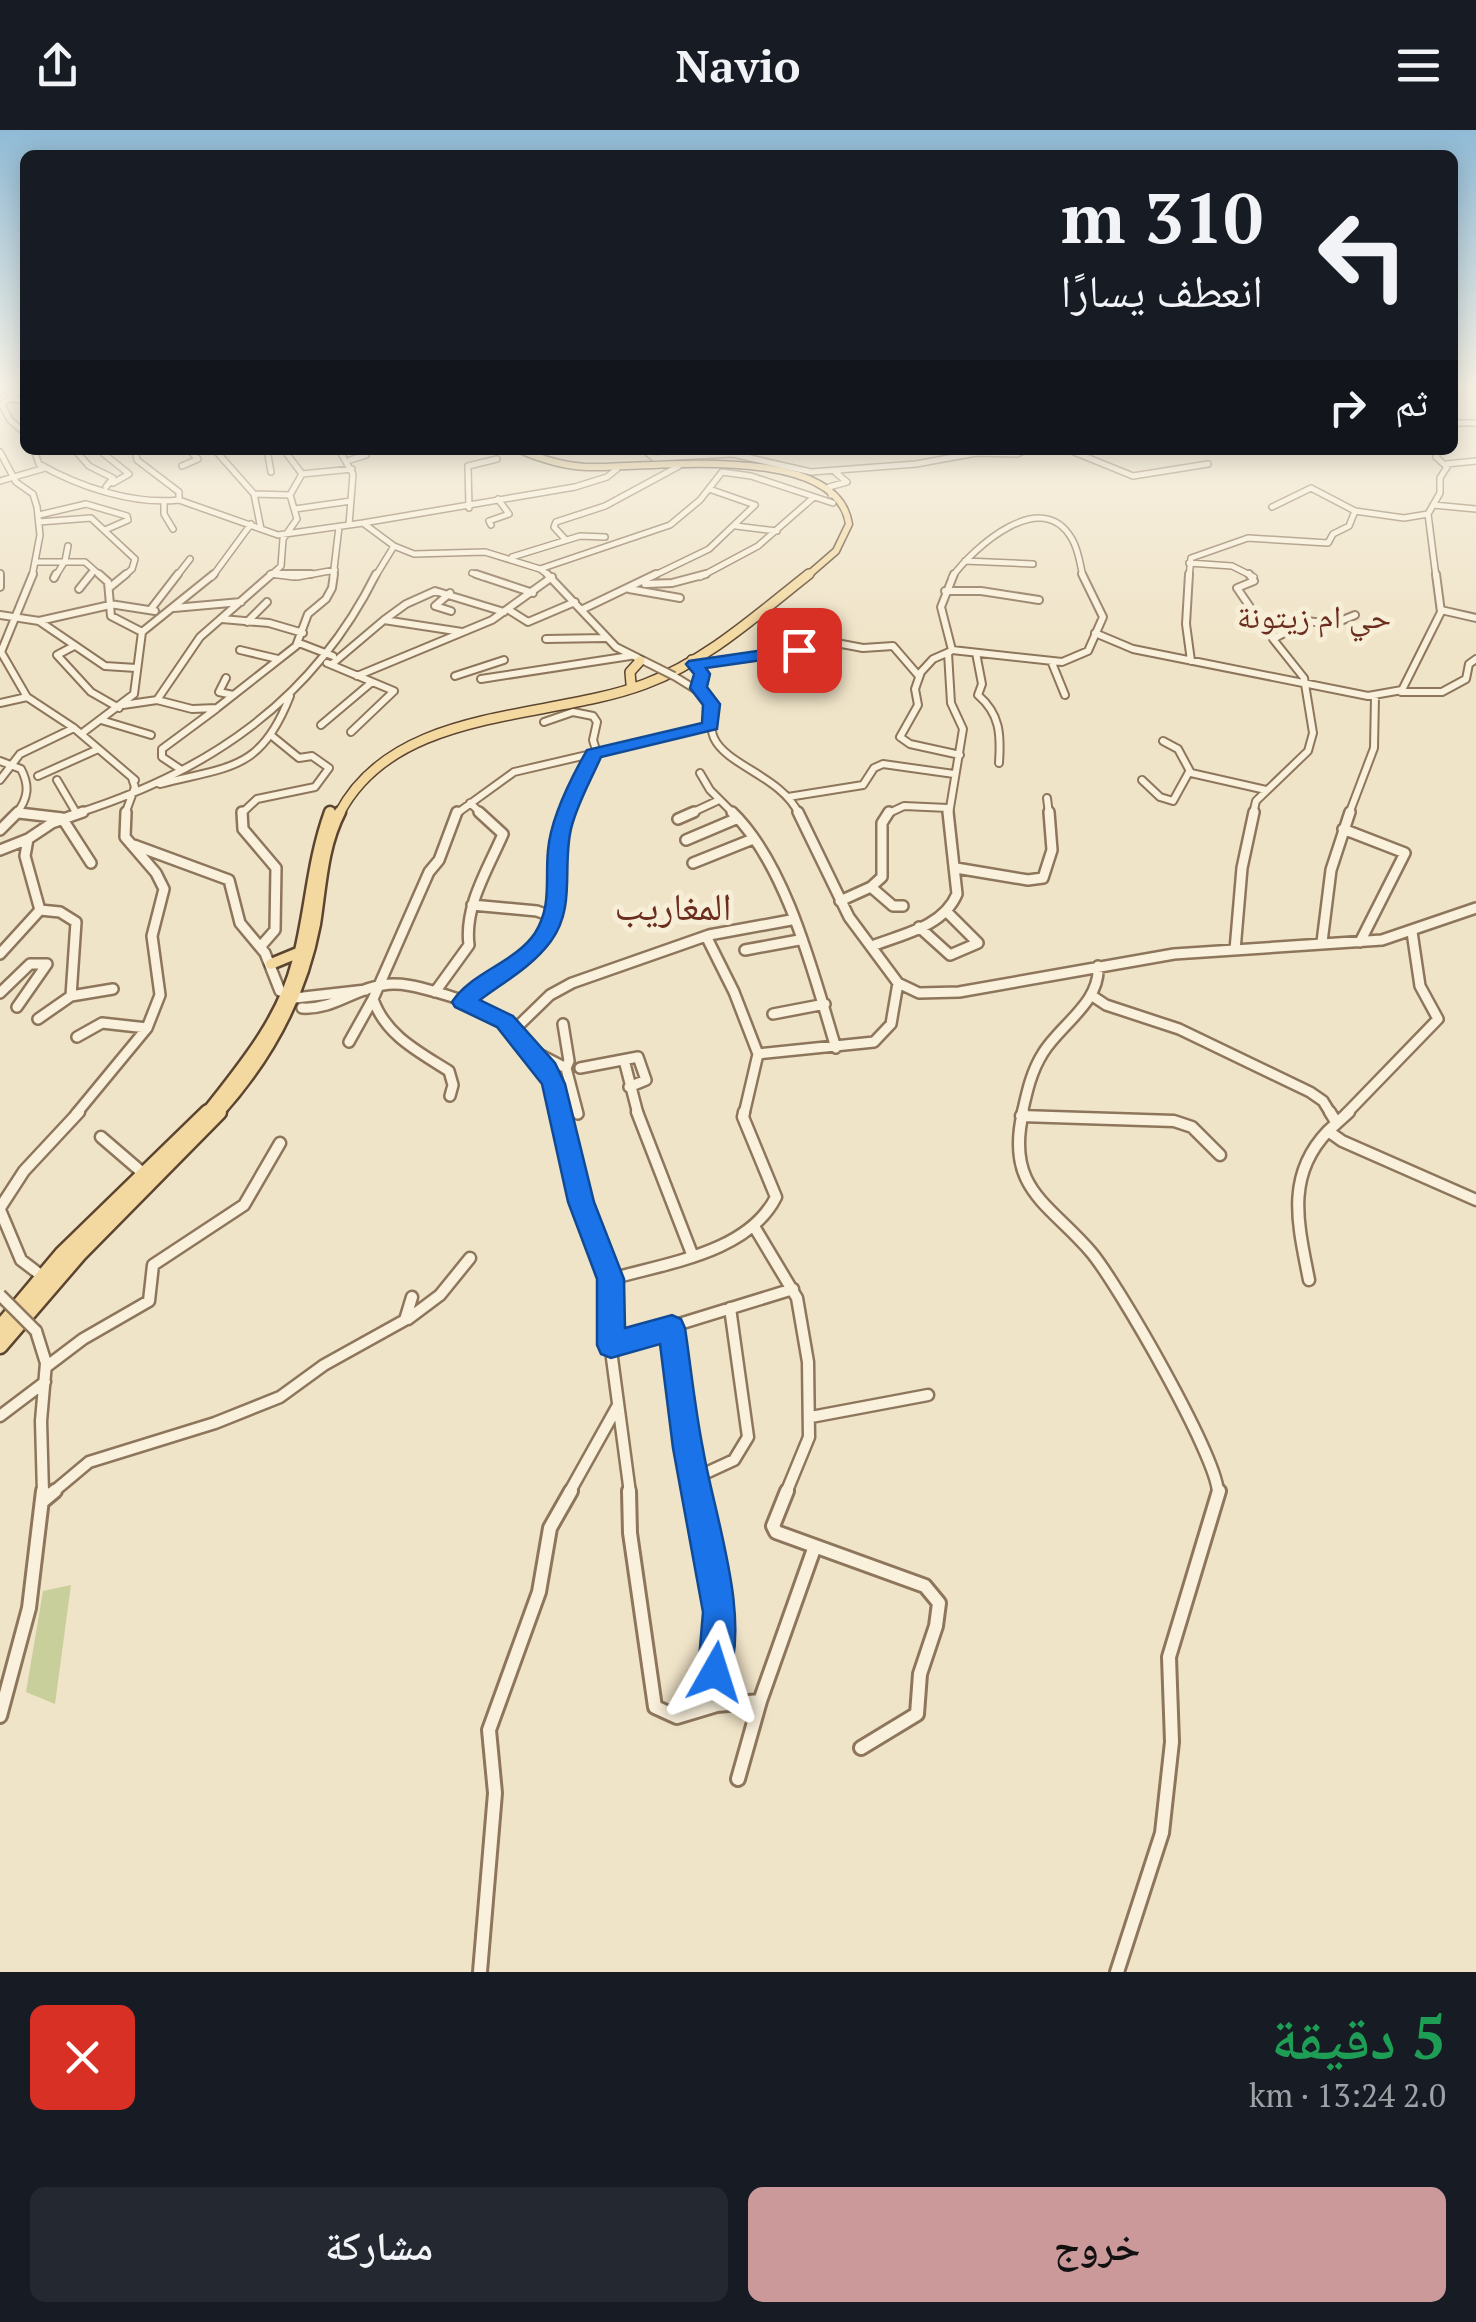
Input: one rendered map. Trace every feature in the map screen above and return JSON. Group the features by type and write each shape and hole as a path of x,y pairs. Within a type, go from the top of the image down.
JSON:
{"main road":[{"path":"0,1328 42,1276 214,1106 252,1056 280,1009 291,963 300,952 319,835 338,799 374,764 408,742 456,723 631,680 645,680 688,658 834,547 844,521 832,498 776,474"},
{"path":"0,1346 62,1271 232,1098 298,1003 330,830 346,800 372,774 417,743 460,726 632,688 695,664 838,550 846,536 848,517 832,498 786,474"},
{"path":"631,680 630,672 640,661"},
{"path":"695,664 702,677 698,688"},
{"path":"271,964 291,963"}],"street":[{"path":"12,474 32,492 39,519 38,562 11,620 2,652 27,696 77,731 132,778 139,791"},
{"path":"0,481 24,474"},
{"path":"67,474 108,485 144,502 180,500 286,535 470,508 588,484 607,474"},
{"path":"105,474 113,478 108,485"},
{"path":"108,485 129,474"},
{"path":"155,474 179,492 180,500"},
{"path":"235,474 254,494 261,529"},
{"path":"158,700 194,644 284,560 286,535 297,519 290,495 302,474"},
{"path":"349,525 352,474"},
{"path":"468,474 470,508"},
{"path":"565,539 553,526 556,522 605,506 664,474"},
{"path":"540,569 670,525 710,489 717,474"},
{"path":"738,474 814,497 832,498 828,486 846,482 838,474"},
{"path":"1398,692 1411,678 1441,610 1428,514 1440,493 1442,474"},
{"path":"1272,507 1311,488 1355,511 1401,518 1428,514"},
{"path":"581,610 704,553 755,504 710,489"},
{"path":"254,494 290,495"},
{"path":"641,584 702,578 749,556 814,497"},
{"path":"490,525 488,522 509,514 498,500"},
{"path":"295,509 351,501"},
{"path":"164,503 164,514 174,529"},
{"path":"39,519 86,504 127,516 128,520 105,530"},
{"path":"1432,505 1476,509"},
{"path":"1191,660 1194,652 1186,618 1192,557 1248,538 1327,543 1333,534 1349,526 1355,511"},
{"path":"1,779 20,754 101,720 134,694 142,632 162,613 208,582 249,524 259,516"},
{"path":"39,519 86,517 135,559 132,569 110,588"},
{"path":"872,946 948,912 957,894 948,808 960,755 963,729 951,703 950,651 940,624 944,591 988,538 1014,524 1032,520 1058,524 1074,539 1085,586 1102,613 1102,624 1085,654 1052,664 976,652 950,651 940,654 918,675 914,697 918,705 900,739 960,755"},
{"path":"363,523 392,544 421,554 476,551 540,569 552,577 606,638 630,656 677,672 698,688 712,704 714,738 788,797 802,818 840,900 898,984 934,995 1174,954 1360,942 1412,932 1476,908"},
{"path":"178,768 162,757 162,749 298,644 310,612 328,597 340,526"},
{"path":"736,526 777,531"},
{"path":"510,558 565,539 598,534 605,538"},
{"path":"328,659 392,544"},
{"path":"54,578 65,561 68,546"},
{"path":"38,562 85,558 110,588 111,616 142,632"},
{"path":"150,609 190,559"},
{"path":"966,560 1033,564"},
{"path":"1189,562 1232,566 1254,577 1254,582 1237,590 1250,607"},
{"path":"78,589 94,570"},
{"path":"270,574 296,577 335,570"},
{"path":"472,573 533,593"},
{"path":"0,574 0,587"},
{"path":"357,676 507,611 552,577"},
{"path":"629,589 680,598"},
{"path":"944,591 981,591 1039,600"},
{"path":"178,768 263,710 328,659 429,592 450,593 528,622 575,602"},
{"path":"450,593 435,606 450,611"},
{"path":"172,609 241,602"},
{"path":"247,622 267,602"},
{"path":"0,618 39,621 110,604 162,613"},
{"path":"1441,610 1476,618"},
{"path":"1235,950 1242,868 1256,801 1312,746 1306,685 1300,670 1273,640 1306,621 1333,624 1355,616"},
{"path":"222,619 273,624 303,632"},
{"path":"384,620 463,632"},
{"path":"39,621 64,634 101,666 136,668"},
{"path":"1095,632 1125,647 1375,696 1445,692 1466,679 1469,664 1476,659"},
{"path":"546,639 606,638"},
{"path":"695,664 786,653 822,642 863,648 884,644 898,649 918,675"},
{"path":"298,644 394,692 351,732"},
{"path":"74,646 56,655 91,692 121,706 158,700 196,709 216,708"},
{"path":"240,650 278,659"},
{"path":"976,652 982,684 978,694 980,701 994,708 1001,739 1000,764"},
{"path":"481,679 630,656"},
{"path":"455,676 501,657 518,674"},
{"path":"1052,664 1066,695"},
{"path":"226,678 219,692 233,695"},
{"path":"0,850 64,819 139,791 290,694 304,679"},
{"path":"321,726 372,682"},
{"path":"42,1276 21,1260 0,1209 24,1171 104,1084 148,1028 160,996 152,936 164,888 121,826 124,808 139,791 248,762 272,736 290,694"},
{"path":"0,703 27,696"},
{"path":"1322,942 1326,898 1343,830 1374,757 1378,716 1375,696"},
{"path":"462,1002 530,952 553,917 563,824 595,753 596,722 593,716 573,712 544,722"},
{"path":"101,720 152,735"},
{"path":"298,1003 328,1008 371,988 429,872 439,860 454,816 516,770 711,726"},
{"path":"261,946 275,930 276,868 246,836 240,812 257,799 315,787 329,768 315,757 299,758 272,736"},
{"path":"1142,780 1160,797 1173,801 1180,796 1189,772 1178,749 1164,741"},
{"path":"38,776 96,750"},
{"path":"0,761 23,771 28,784 19,813 0,830"},
{"path":"788,797 863,785 874,768 882,764 954,774"},
{"path":"1189,772 1266,790"},
{"path":"700,773 716,801 738,818 753,839 825,1004 836,1048"},
{"path":"57,780 77,814"},
{"path":"956,868 1028,880 1043,878 1050,868 1048,798"},
{"path":"678,818 716,801"},
{"path":"436,992 470,945 467,928 472,905 503,834 470,803"},
{"path":"840,900 871,887 883,873 882,823 888,812 904,806 948,808"},
{"path":"19,813 64,819"},
{"path":"686,840 738,818"},
{"path":"64,819 73,840 90,862"},
{"path":"1343,830 1395,846 1405,854 1396,864 1360,942"},
{"path":"28,839 25,856 40,910"},
{"path":"693,863 753,839"},
{"path":"131,844 226,878 233,885 240,923 261,946 280,991"},
{"path":"871,887 893,906 903,906"},
{"path":"472,905 538,910 553,917"},
{"path":"0,954 40,910"},
{"path":"40,910 60,912 76,922 71,996"},
{"path":"919,927 948,954 978,943 948,912"},
{"path":"1462,915 1476,919"},
{"path":"514,1030 562,988 706,936 790,920"},
{"path":"1309,1280 1301,1236 1302,1171 1306,1157 1438,1019 1420,986 1412,932"},
{"path":"611,1279 692,1254 755,1228 774,1206 776,1197 743,1117 758,1054 734,992 706,936"},
{"path":"745,950 799,940"},
{"path":"0,993 30,964 48,964 17,1006"},
{"path":"1098,966 1100,979 1092,995 1044,1050 1031,1076 1021,1116 1018,1152 1032,1194 1092,1254 1108,1276 1197,1432 1218,1477 1217,1504 1169,1657 1172,1742 1162,1833 1116,1972"},
{"path":"301,984 316,996"},
{"path":"758,1054 867,1045 886,1034 893,1018 898,984"},
{"path":"298,1003 316,996 402,985 436,992 496,1015 531,1050 554,1084 581,1202 611,1279 611,1345 632,1512 630,1534 655,1707 662,1715 675,1718 712,1705 760,1701"},
{"path":"38,1020 71,996 113,988"},
{"path":"371,988 378,1014 404,1043 449,1072 453,1085 450,1096"},
{"path":"1092,995 1110,1009 1133,1012 1201,1036 1310,1092 1323,1101 1336,1122"},
{"path":"350,1042 374,1000"},
{"path":"774,1014 825,1004"},
{"path":"77,1037 102,1022 148,1028"},
{"path":"563,1024 570,1061 566,1068"},
{"path":"531,1050 566,1068 578,1114"},
{"path":"580,1068 639,1058 646,1074 645,1083 629,1086"},
{"path":"624,1060 629,1086 692,1254"},
{"path":"1021,1116 1174,1121 1192,1127 1220,1155"},
{"path":"1328,1131 1342,1141 1476,1200"},
{"path":"101,1138 144,1174"},
{"path":"46,1368 83,1339 149,1302 153,1294 150,1269 244,1206 280,1144"},
{"path":"755,1228 793,1289 804,1328 811,1417 807,1446 774,1526 781,1537 925,1586 937,1593 940,1601 936,1626 920,1671 917,1714 861,1748"},
{"path":"43,1501 88,1462 280,1397 324,1365 440,1296 470,1258"},
{"path":"611,1345 793,1289"},
{"path":"0,1295 36,1331 43,1344 46,1368 43,1501 23,1638 0,1716"},
{"path":"405,1320 412,1298"},
{"path":"695,1478 727,1466 746,1446 748,1437 730,1308"},
{"path":"672,1328 720,1624 712,1705"},
{"path":"0,1416 44,1387"},
{"path":"811,1417 928,1395"},
{"path":"480,1972 495,1793 489,1730 539,1592 550,1528 618,1407"},
{"path":"738,1779 760,1701 816,1546"}],"green space":[{"path":"71,1585 55,1704 26,1692 43,1591"}],"district":[{"name":"حي ام زيتونة","path":"1314,617"},
{"name":"المغاريب","path":"673,907"}],"route":[{"path":"715,1672 719,1612 688,1448 686,1410 672,1328 611,1345 611,1279 581,1202 554,1084 514,1030 496,1015 462,1002 504,973 545,935 558,898 558,850 563,824 594,754 711,726 712,704 698,688 702,674 694,664 799,650"}]}
